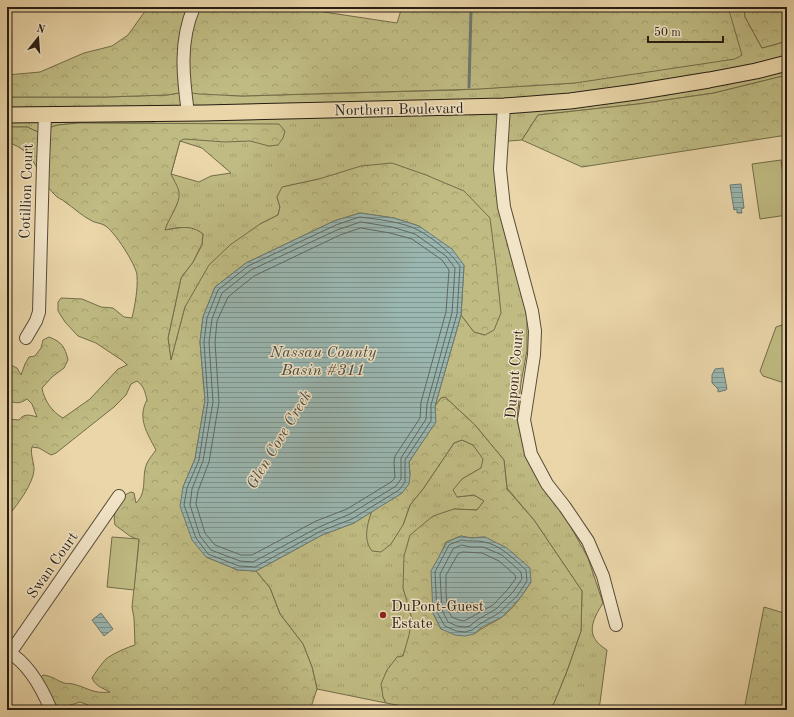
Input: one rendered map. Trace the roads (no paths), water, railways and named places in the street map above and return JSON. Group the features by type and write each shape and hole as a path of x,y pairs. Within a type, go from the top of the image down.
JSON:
{"main road":[{"name":"Northern Boulevard","path":"7,115 188,113 504,106 570,101 636,92 748,73 787,63"}],"street":[{"path":"188,113 183,73 183,55 189,19 194,7"},
{"name":"Dupont Court","path":"504,106 500,169 504,206 532,311 535,331 534,355 524,420 527,434 532,454 547,484 588,541 603,576 616,625"},
{"name":"Cotillion Court","path":"26,338 36,321 39,312 45,115"},
{"name":"Swan Court","path":"9,652 119,496"},
{"path":"9,652 20,661 36,681 51,710"}],"water":[{"path":"741,184 744,208 741,209 742,213 737,213 737,209 734,210 730,185"},
{"name":"Nassau County Basin #311","path":"360,213 394,218 419,226 452,249 464,265 461,315 435,406 436,422 409,462 409,484 402,493 354,523 322,535 256,571 238,570 206,557 192,540 180,506 183,487 195,459 205,400 200,342 203,317 215,287 246,263 334,221"},
{"path":"723,368 727,389 718,392 718,389 712,383 712,375 715,369"},
{"path":"461,536 471,538 485,537 507,548 530,568 531,582 520,598 502,617 482,627 474,634 465,636 455,635 441,629 433,613 431,571 447,542"},
{"path":"101,613 113,629 104,636 92,620"}],"waterway":[{"name":"Glen Cove Creek","path":"469,87 471,9 485,9 486,7"}],"place":[{"name":"DuPont-Guest Estate","path":"383,615"}]}
